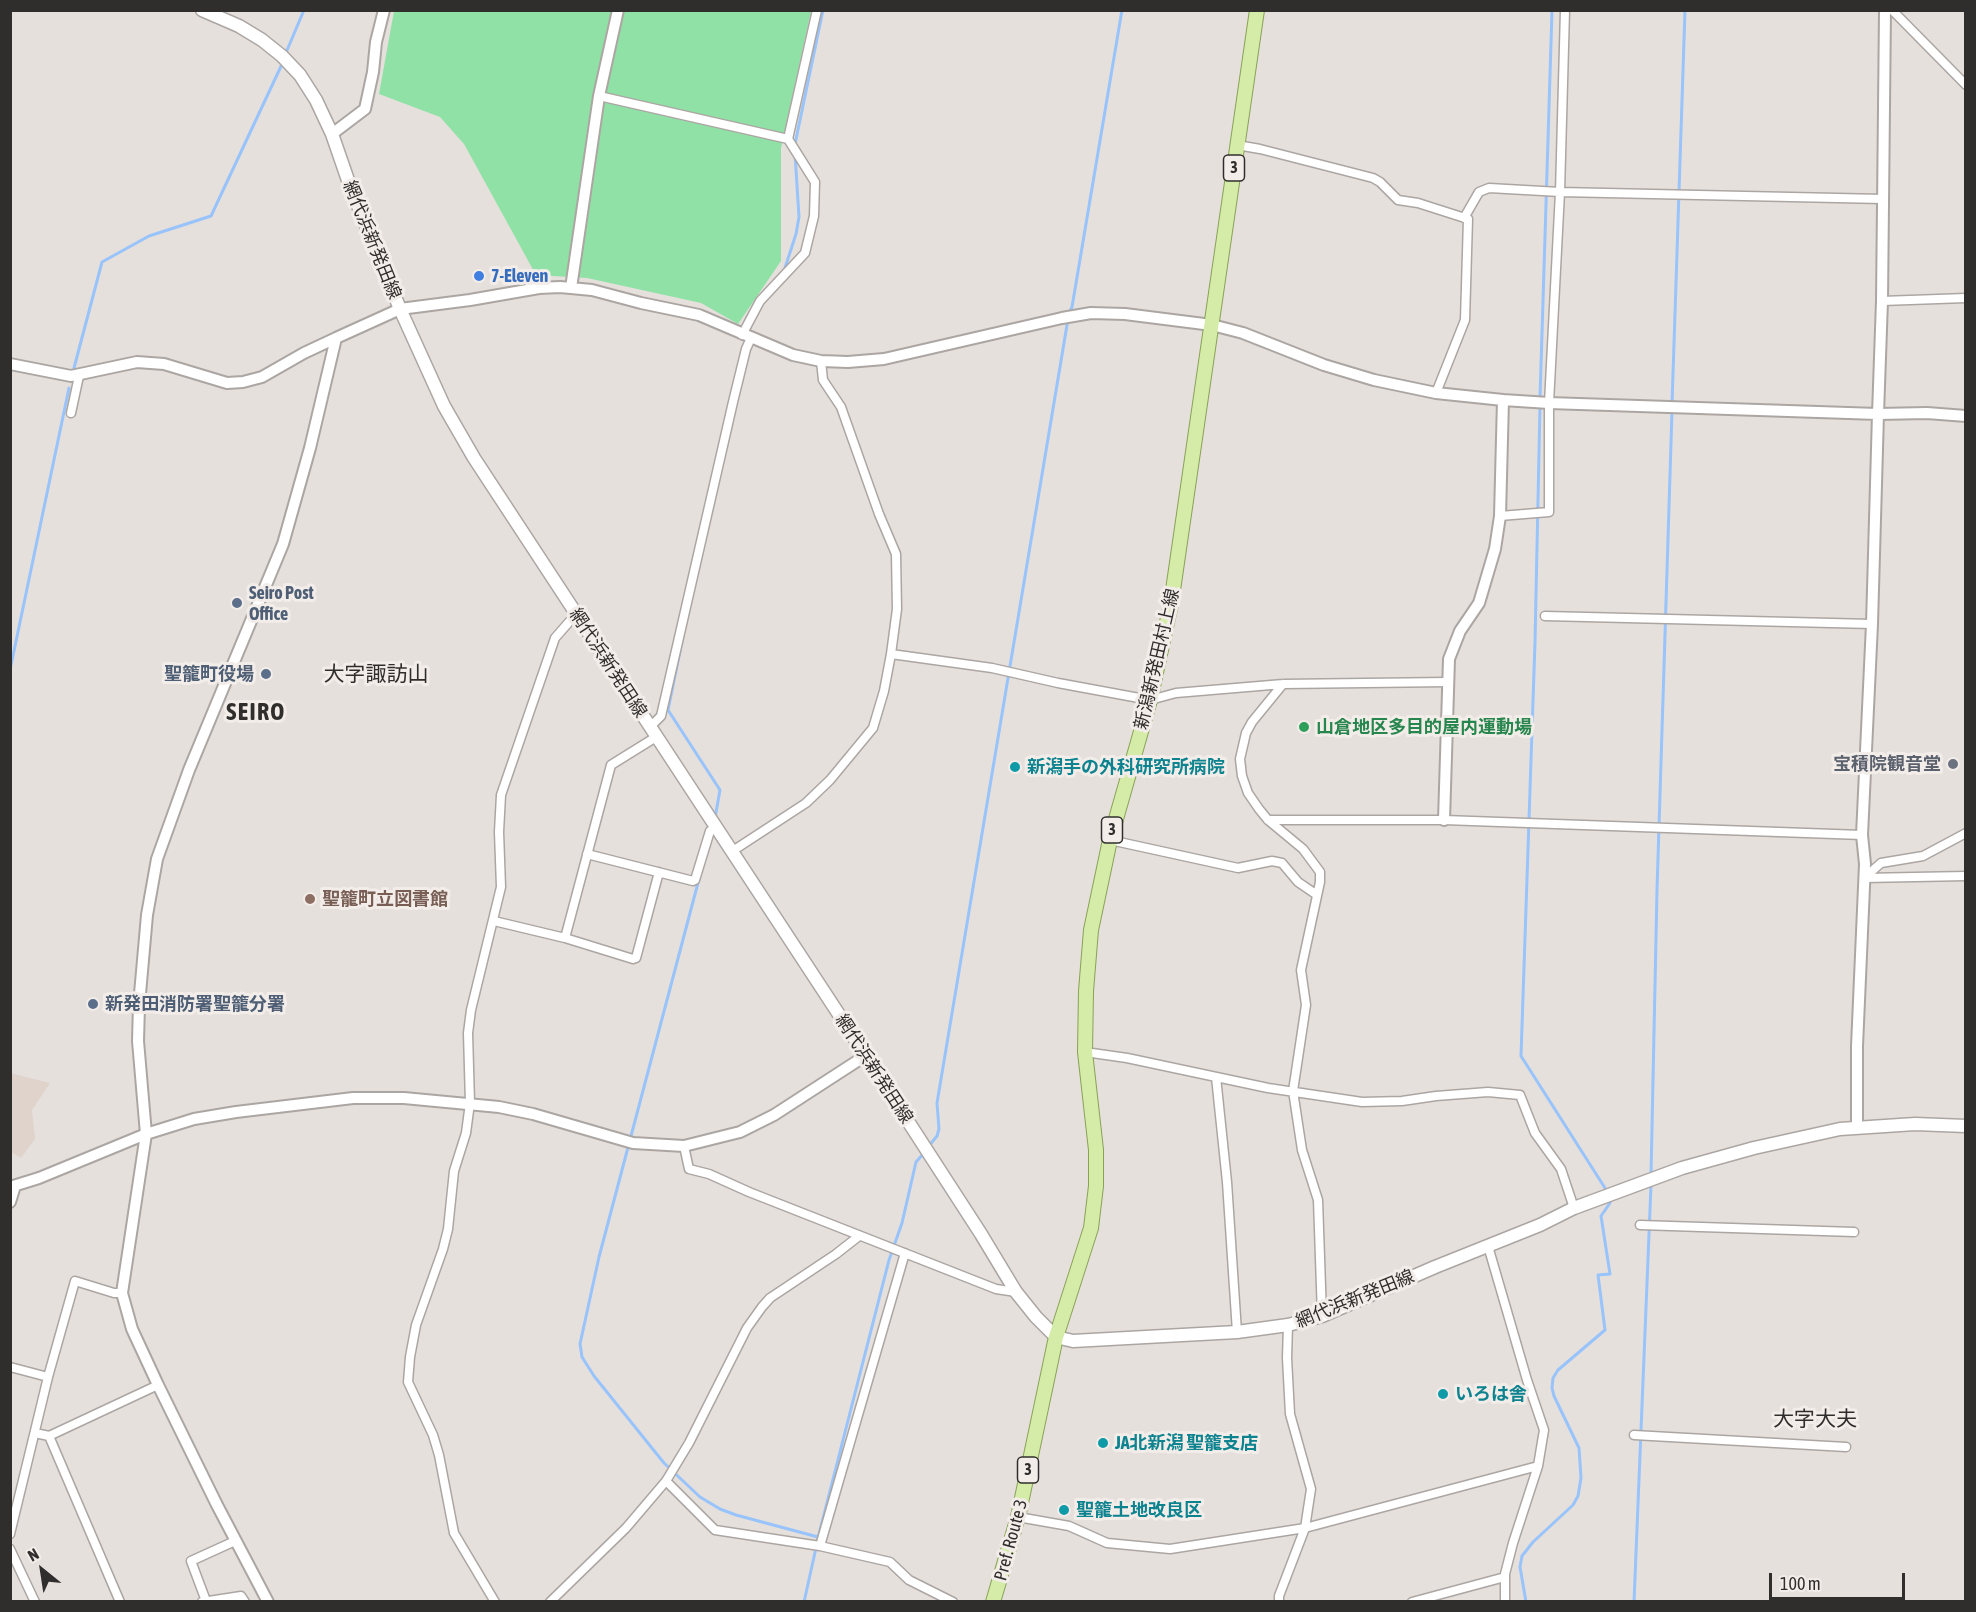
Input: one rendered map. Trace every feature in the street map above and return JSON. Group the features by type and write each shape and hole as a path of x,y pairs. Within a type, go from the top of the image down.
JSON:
{"main road":[{"name":"網代浜新発田線","path":"202,10 239,26 262,40 300,75 316,100 332,134 354,196 400,309 444,406 474,458 981,1234 1016,1292 1056,1337 1073,1341 1237,1332 1288,1325 1322,1316 1540,1225 1574,1208 1667,1173 1806,1135 1857,1127 1915,1124 1965,1126"},
{"name":"新潟新発田村上線","path":"1056,1337 1091,1228 1096,1186 1096,1150 1085,1052 1086,991 1091,930 1110,840 1150,700 1171,604 1257,10"},
{"name":"Pref. Route 3","path":"993,1602 1018,1517 1056,1337"}],"street":[{"path":"332,134 365,109 373,72 376,42 384,10"},
{"path":"571,288 598,96 618,10"},
{"path":"788,140 817,10"},
{"path":"1500,516 1550,512 1549,403 1560,192 1565,10"},
{"path":"1857,1127 1857,1046 1864,878 1862,835 1872,624 1882,301 1885,10"},
{"path":"1892,10 1965,85"},
{"path":"565,938 611,765 653,732 661,716 746,349 746,337 760,301 805,253 814,216 815,182 788,140 598,96"},
{"path":"1237,145 1373,178 1398,200 1418,203 1468,219 1465,320 1436,393"},
{"path":"1464,218 1479,192 1489,188 1560,192 1883,200"},
{"path":"10,364 79,376 136,362 164,364 227,383 243,382 262,377 304,353 400,309 539,288 571,288 592,290 699,315 746,337 793,355 821,361 848,362 884,359 1091,313 1125,314 1212,325 1243,333 1324,364 1374,380 1436,393 1549,403 1878,414 1927,413 1965,416"},
{"path":"1882,301 1965,298"},
{"path":"268,1602 235,1541 132,1329 122,1293 146,1134 138,1041 139,1005 147,915 157,859 189,770 283,544 310,448 336,338"},
{"path":"731,852 806,803 830,780 873,728 884,691 891,654 897,609 896,554 879,514 841,407 823,380 821,361"},
{"path":"70,413 79,376"},
{"path":"1444,820 1449,659 1460,631 1479,603 1495,549 1500,516 1503,400"},
{"path":"495,1602 453,1533 439,1455 433,1435 408,1382 410,1357 416,1325 446,1239 454,1171 466,1133 470,1103 468,1033 471,1010 501,887 499,832 501,795 555,638 576,614"},
{"path":"1545,616 1872,624"},
{"path":"891,654 992,668 1150,700 1176,693 1283,684 1448,682"},
{"path":"1283,684 1252,722 1246,733 1240,759 1242,776 1248,793 1268,820 1303,849 1320,872 1301,970 1306,1005 1293,1091 1302,1150 1318,1200 1322,1316"},
{"path":"1268,820 1444,820 1862,835"},
{"path":"587,854 693,881 710,831 715,826"},
{"path":"1864,878 1881,863 1923,856 1938,850 1965,833"},
{"path":"1110,840 1238,868 1272,861 1282,863 1298,882 1317,895"},
{"path":"494,921 565,938 633,959 636,958 659,872"},
{"path":"1864,878 1965,876"},
{"path":"1085,1052 1127,1058 1268,1088 1362,1102 1402,1101 1488,1092 1520,1095 1535,1133 1562,1170 1574,1208"},
{"path":"10,1202 13,1186 146,1134 194,1119 353,1098 470,1103 534,1114 633,1143 684,1146 740,1132 765,1119 865,1056"},
{"path":"1216,1077 1227,1182 1237,1332"},
{"path":"684,1146 689,1169 709,1174 749,1192 996,1289 1016,1292"},
{"path":"1640,1225 1854,1232"},
{"path":"550,1602 626,1528 666,1481 689,1443 747,1328 762,1306 770,1298 859,1236"},
{"path":"1488,1246 1544,1430 1538,1466 1513,1543 1505,1577 1505,1602"},
{"path":"820,1546 905,1253"},
{"path":"10,1534 48,1377 75,1281 114,1293 122,1293"},
{"path":"1279,1602 1305,1528 1311,1489 1290,1414 1288,1325"},
{"path":"10,1367 48,1377"},
{"path":"35,1433 49,1436 159,1385"},
{"path":"1634,1435 1846,1447"},
{"path":"49,1436 120,1602"},
{"path":"1018,1517 1069,1526 1107,1543 1170,1549 1305,1528 1538,1466"},
{"path":"666,1481 715,1530 820,1546 890,1562 909,1580 953,1602"},
{"path":"235,1541 191,1561 204,1601 241,1596 245,1602"},
{"path":"10,1549 35,1602"},
{"path":"1412,1602 1505,1577"}],"shaded area":[{"path":"10,1073 50,1083 32,1110 35,1139 21,1158 11,1152"}],"green space":[{"path":"394,11 811,11 781,148 781,261 738,324 701,303 587,278 536,275 464,144 440,117 379,94"}],"waterway":[{"path":"285,55 304,10"},
{"path":"795,144 823,10"},
{"path":"1069,313 1072,307 1122,10"},
{"path":"1540,398 1552,10"},
{"path":"1672,404 1685,10"},
{"path":"74,368 102,262 149,236 211,216 283,62"},
{"path":"784,271 799,217 795,154"},
{"path":"928,1147 937,1136 939,1129 937,1103 1068,319"},
{"path":"10,670 69,388"},
{"path":"1540,405 1535,642 1521,1056 1605,1188"},
{"path":"1651,1175 1657,890 1672,411"},
{"path":"682,641 668,710 720,790 715,818"},
{"path":"699,879 599,1257 580,1344 582,1357 594,1376 664,1463 700,1497 736,1515 818,1537"},
{"path":"818,1538 889,1260 902,1223 916,1162 924,1153"},
{"path":"1634,1602 1651,1185"},
{"path":"1526,1602 1520,1567 1522,1556 1533,1542 1573,1505 1578,1496 1581,1478 1579,1448 1554,1396 1553,1378 1558,1370 1605,1330 1598,1275 1610,1274 1601,1216 1610,1203"},
{"path":"804,1602 816,1548"}],"place":[{"name":"7-Eleven","path":"479,276"},
{"name":"Seiro Post Office","path":"237,603"},
{"name":"聖籠町役場","path":"266,674"},
{"name":"山倉地区多目的屋内運動場","path":"1304,727"},
{"name":"宝積院観音堂","path":"1953,764"},
{"name":"新潟手の外科研究所病院","path":"1015,767"},
{"name":"聖籠町立図書館","path":"310,899"},
{"name":"新発田消防署聖籠分署","path":"93,1004"},
{"name":"いろは舎","path":"1443,1394"},
{"name":"JA北新潟 聖籠支店","path":"1103,1443"},
{"name":"聖籠土地改良区","path":"1064,1510"}],"district":[{"name":"大字諏訪山","path":"376,674"},
{"name":"SEIRO","path":"256,712"},
{"name":"大字大夫","path":"1815,1419"}]}
